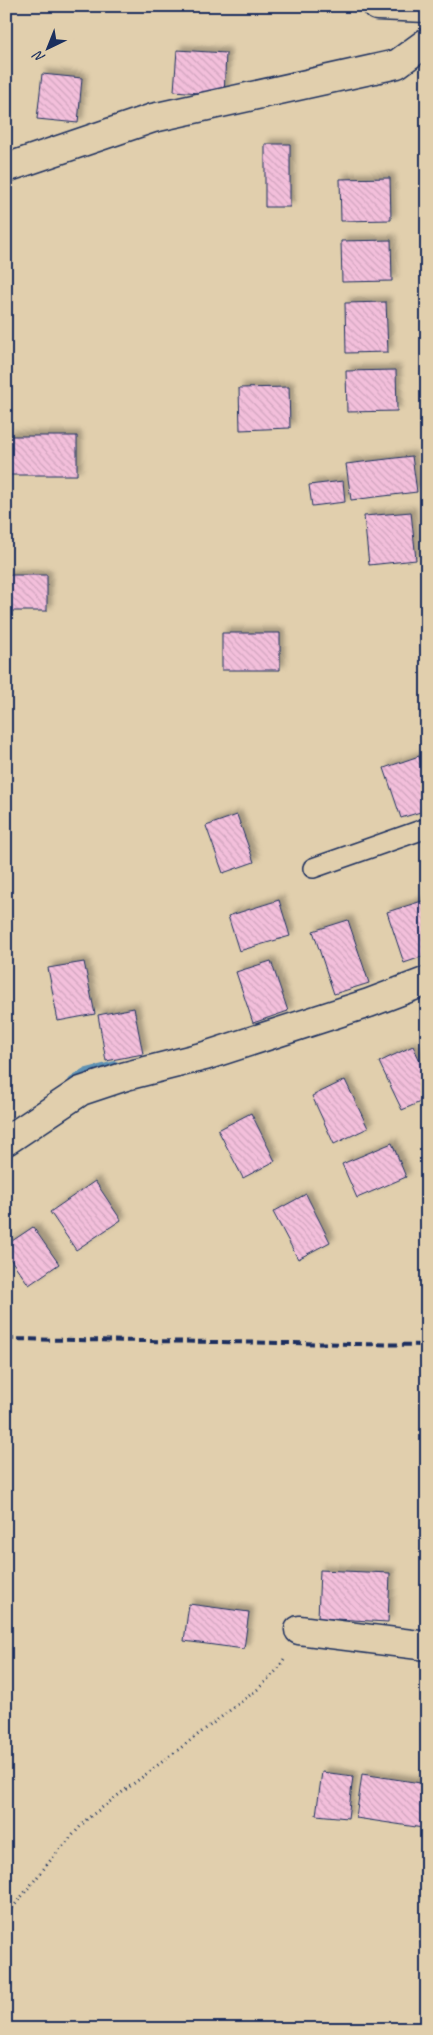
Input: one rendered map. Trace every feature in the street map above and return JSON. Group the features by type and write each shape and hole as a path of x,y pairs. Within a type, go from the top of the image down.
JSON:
{"street":[{"path":"377,6 427,8"},
{"path":"6,168 153,118 397,64 427,42"},
{"path":"6,1140 81,1091 126,1076 205,1056 369,1003 427,981"},
{"path":"299,1630 427,1646"}],"lane":[{"path":"313,868 427,828"}],"path":[{"path":"6,1916 54,1856 87,1819 258,1689 277,1670 293,1645 299,1630"}],"green space":[{"path":"427,1861 427,1912 421,1897"}],"building":[{"path":"177,50 226,53 224,95 174,91"},
{"path":"42,74 82,78 78,123 37,119"},
{"path":"265,144 290,144 290,207 265,207"},
{"path":"390,178 391,220 341,221 340,179"},
{"path":"391,240 392,281 342,282 341,241"},
{"path":"386,302 388,352 346,353 345,303"},
{"path":"396,370 397,411 347,412 346,371"},
{"path":"289,387 290,428 240,430 239,388"},
{"path":"6,436 77,436 77,475 6,475"},
{"path":"412,456 417,492 351,500 346,464"},
{"path":"343,481 345,502 312,506 309,485"},
{"path":"411,512 416,560 369,565 364,516"},
{"path":"6,575 47,575 47,611 6,611"},
{"path":"222,633 280,633 280,670 222,670"},
{"path":"419,756 427,779 427,810 401,818 384,768"},
{"path":"237,815 254,862 223,873 206,826"},
{"path":"279,900 290,936 239,951 228,916"},
{"path":"422,901 427,915 427,955 404,963 387,912"},
{"path":"348,920 369,983 334,994 313,931"},
{"path":"271,961 288,1011 253,1023 236,972"},
{"path":"84,962 95,1014 58,1021 48,968"},
{"path":"134,1008 143,1054 106,1061 98,1015"},
{"path":"413,1046 427,1076 427,1099 402,1110 379,1062"},
{"path":"345,1080 368,1128 334,1144 312,1096"},
{"path":"251,1113 275,1161 243,1178 218,1130"},
{"path":"392,1143 406,1177 357,1198 342,1164"},
{"path":"95,1181 121,1220 76,1250 50,1212"},
{"path":"306,1194 330,1242 298,1259 273,1212"},
{"path":"33,1227 59,1264 29,1285 6,1253 6,1245"},
{"path":"320,1570 390,1573 388,1622 318,1618"},
{"path":"189,1604 249,1612 244,1649 184,1641"},
{"path":"322,1772 353,1776 348,1818 316,1815"},
{"path":"362,1774 427,1784 423,1828 356,1818"}],"waterway":[{"path":"73,1082 87,1073 115,1066"}],"railway":[{"path":"6,1339 427,1345"}]}
